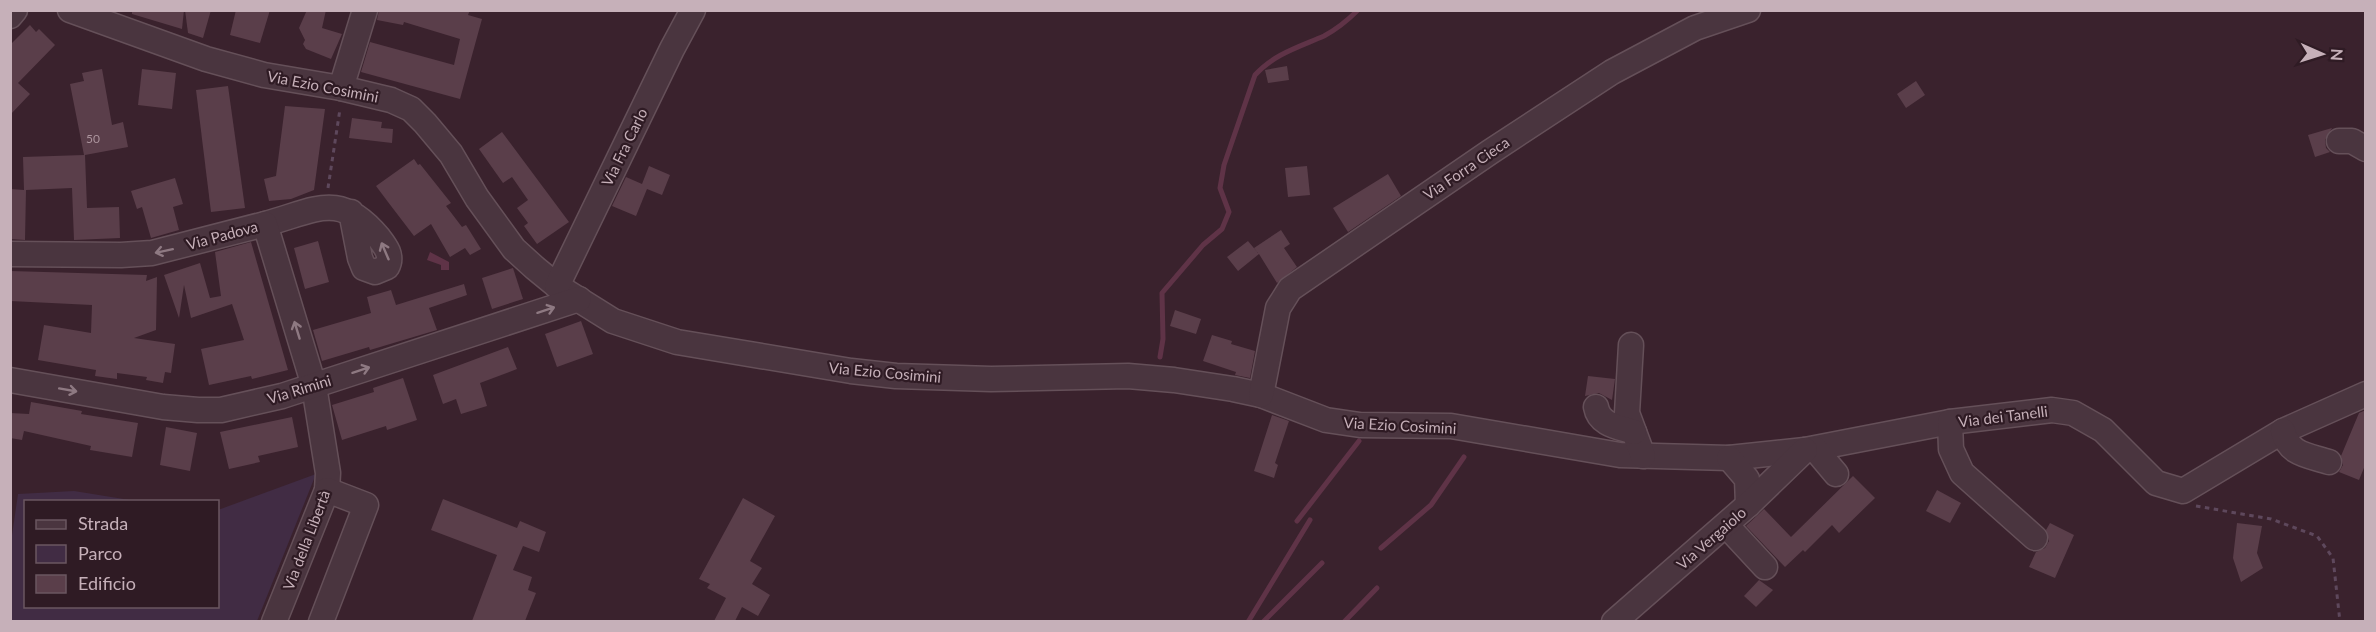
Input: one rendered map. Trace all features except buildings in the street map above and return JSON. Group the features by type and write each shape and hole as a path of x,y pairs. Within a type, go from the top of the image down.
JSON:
{"street":[{"path":"10,16 15,10"},
{"name":"Via Ezio Cosimini","path":"70,10 147,40 218,62 264,75 342,88 391,100 411,110 451,154 477,198 514,249 557,285 613,321 677,342 851,371 896,376 991,379 1128,376 1224,387 1261,395 1326,420 1360,425 1451,426 1620,455 1729,458 1810,449"},
{"path":"342,88 365,10"},
{"name":"Via Fra Carlo","path":"557,285 693,10"},
{"name":"Via Forra Cieca","path":"1261,395 1278,308 1290,289 1490,152 1612,72 1695,28 1748,10"},
{"path":"2339,141 2352,141 2366,149"},
{"path":"265,224 325,208 335,207 351,212"},
{"name":"Via Padova","path":"10,254 152,253 265,224 314,386"},
{"name":"Via Rimini","path":"10,380 163,407 210,411 282,396 579,299"},
{"path":"1631,345 1627,413 1643,456"},
{"name":"Via della Libertà","path":"274,621 327,490 328,473 314,386"},
{"path":"2170,487 2183,491 2283,431 2366,394"},
{"path":"1596,407 1597,414 1602,420 1634,432"},
{"name":"Via dei Tanelli","path":"1810,449 1950,422 2052,410 2073,413 2103,430 2156,483 2170,487"},
{"path":"1950,422 1951,449 1962,473 2035,538"},
{"path":"2283,431 2286,443 2294,451 2329,462"},
{"path":"1810,449 1836,474"},
{"name":"Via Vergaiolo","path":"1614,621 1749,506 1810,449"},
{"path":"1729,458 1747,479 1749,506"},
{"path":"321,621 366,505 327,490"},
{"path":"1726,525 1765,567"}],"path":[{"path":"325,208 342,88"},
{"path":"2170,487 2199,508 2271,519 2317,536 2333,558 2340,621"}],"green space":[{"path":"316,474 257,621 11,621 10,549 18,494 74,491 130,500 24,500 24,608 219,608 219,510"}],"shaded area":[{"path":"430,252 449,262 449,270 441,270 441,265 427,260"}],"waterway":[{"path":"1160,357 1163,339 1162,293 1203,245 1222,229 1229,212 1220,188 1224,165 1255,75 1279,56 1324,36 1358,10"},
{"path":"1297,521 1359,441"},
{"path":"1381,548 1431,505 1464,457"},
{"path":"1248,622 1310,520"},
{"path":"1263,622 1322,563"},
{"path":"1344,622 1377,588"}]}
